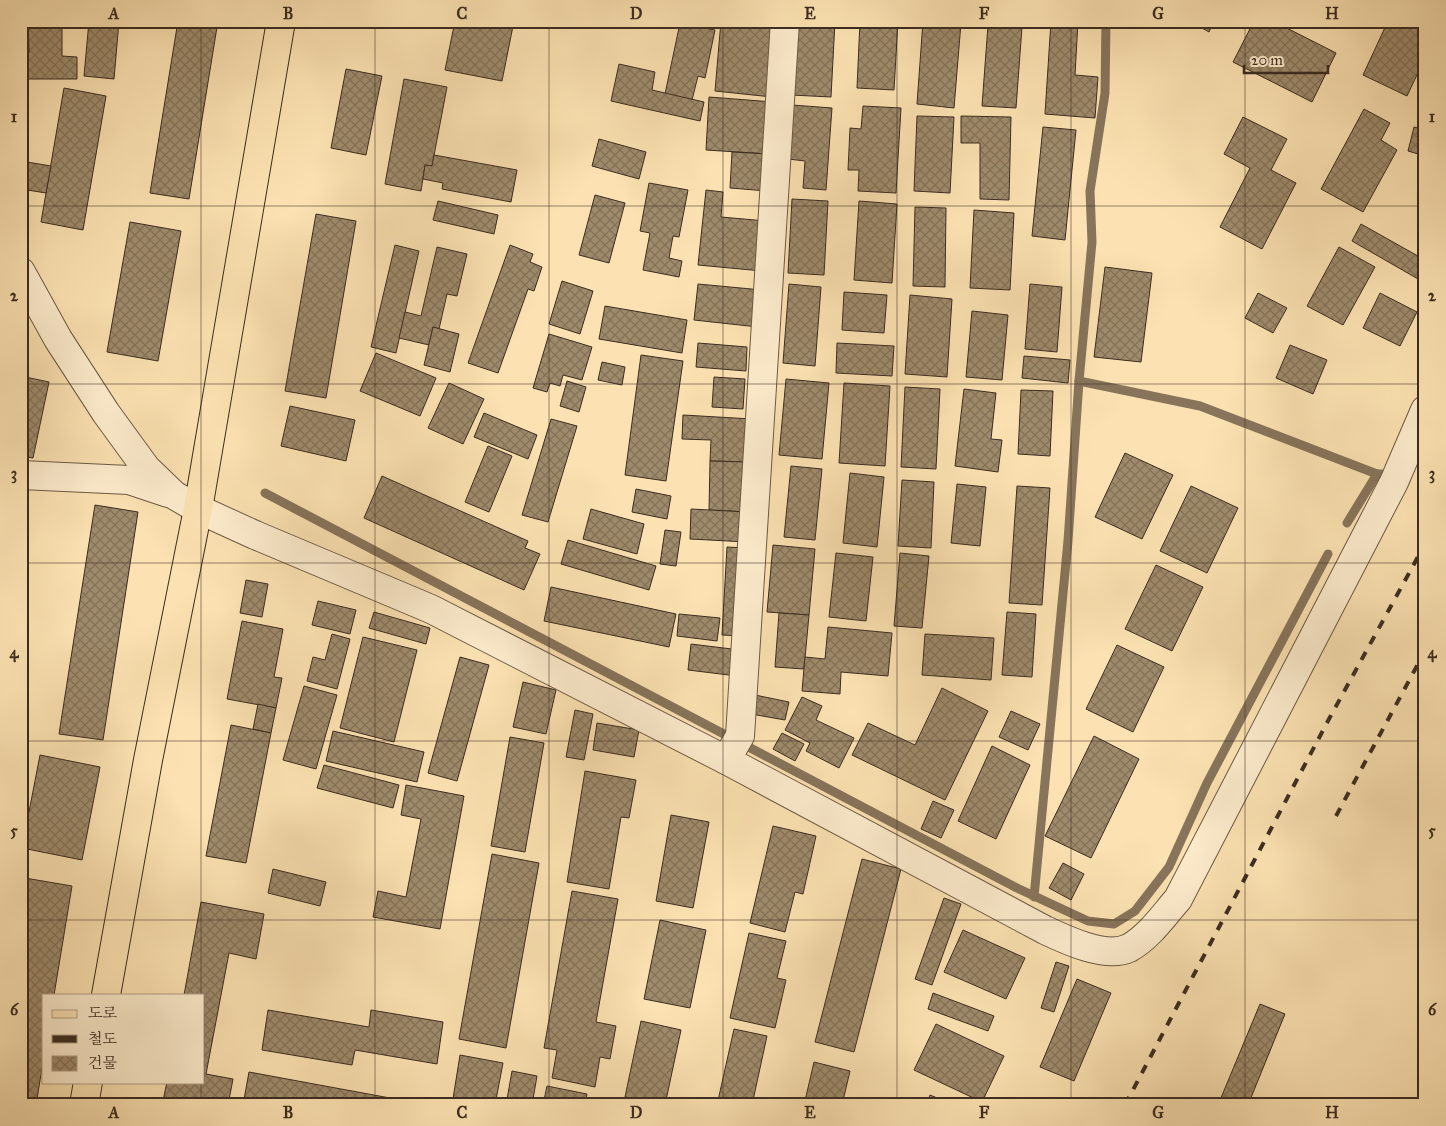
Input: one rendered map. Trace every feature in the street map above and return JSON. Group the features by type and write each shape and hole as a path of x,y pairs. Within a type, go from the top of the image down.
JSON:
{"main road":[{"path":"106,994 148,760 198,509 281,21"},
{"path":"84,1105 88,1084"}],"street":[{"path":"726,760 740,736 785,21"},
{"path":"21,272 58,339 106,413 146,468 174,495"},
{"path":"21,475 129,480 174,495 198,509 431,609 726,760 1044,930 1074,943 1108,951 1128,948 1150,932 1178,899 1394,482 1425,410"}],"building":[{"path":"28,21 62,21 62,56 77,57 77,79 21,79 21,53 29,53"},
{"path":"89,21 119,21 114,79 84,76"},
{"path":"178,21 218,21 189,199 150,193"},
{"path":"455,21 514,21 502,81 445,70"},
{"path":"696,21 714,21 713,24"},
{"path":"721,21 778,27 772,97 715,91"},
{"path":"795,21 835,21 831,97 791,95"},
{"path":"860,21 898,21 894,90 857,88"},
{"path":"923,21 961,23 954,108 917,104"},
{"path":"1051,21 1078,21 1075,75 1098,77 1095,118 1045,114"},
{"path":"1190,21 1214,21 1209,32"},
{"path":"1254,21 1273,21 1336,53 1312,102 1233,62"},
{"path":"1388,21 1425,21 1425,58 1407,96 1363,75"},
{"path":"680,23 715,30 705,78 698,76 692,100 665,94"},
{"path":"988,25 1022,27 1016,108 982,106"},
{"path":"619,64 655,72 652,90 704,102 700,121 611,101"},
{"path":"346,69 382,76 366,155 331,148"},
{"path":"404,79 447,87 432,166 425,165 421,191 385,184"},
{"path":"64,88 106,96 83,230 41,222"},
{"path":"709,97 773,102 769,154 706,150"},
{"path":"792,105 832,108 826,190 803,188 805,161 788,159"},
{"path":"863,106 901,108 896,193 858,191 859,170 848,170 850,128 861,129"},
{"path":"1364,109 1390,123 1381,140 1397,150 1363,212 1321,189"},
{"path":"917,116 954,117 950,193 914,191"},
{"path":"961,116 1011,117 1009,200 980,199 980,143 961,143"},
{"path":"1243,117 1287,139 1271,170 1296,183 1262,249 1220,227 1250,168 1224,154"},
{"path":"1043,127 1076,130 1065,240 1032,236"},
{"path":"1414,127 1425,130 1425,156 1408,151"},
{"path":"599,139 646,152 639,179 592,166"},
{"path":"732,152 769,154 767,191 730,188"},
{"path":"434,155 517,170 511,202 442,189 443,183 423,179 425,165 432,166"},
{"path":"21,161 51,166 46,193 21,189"},
{"path":"649,183 688,190 679,237 673,236 669,258 682,261 679,277 643,270 650,233 640,231"},
{"path":"706,190 723,192 721,217 766,221 762,271 698,265"},
{"path":"595,195 625,203 609,263 579,255"},
{"path":"792,199 828,201 824,275 788,273"},
{"path":"438,201 498,215 494,234 433,220"},
{"path":"859,201 897,204 892,283 854,280"},
{"path":"915,207 946,208 945,287 913,286"},
{"path":"974,210 1014,213 1010,290 970,288"},
{"path":"316,214 356,221 326,398 285,391"},
{"path":"130,222 181,231 158,361 107,352"},
{"path":"1361,224 1425,260 1425,283 1352,241"},
{"path":"395,245 419,251 396,353 371,347"},
{"path":"510,245 533,254 530,262 542,267 534,291 528,289 498,373 468,363"},
{"path":"437,247 467,254 457,296 447,294 439,329 433,327 429,345 399,338 405,312 421,316"},
{"path":"1339,247 1375,267 1343,325 1307,306"},
{"path":"1105,267 1152,273 1141,362 1094,357"},
{"path":"562,281 593,291 580,334 549,324"},
{"path":"698,284 762,290 758,327 694,320"},
{"path":"789,284 821,287 815,366 783,363"},
{"path":"1030,284 1062,287 1057,352 1025,349"},
{"path":"844,292 887,295 884,333 842,330"},
{"path":"1258,293 1287,308 1273,333 1245,318"},
{"path":"1380,293 1417,312 1400,346 1363,328"},
{"path":"910,295 952,299 947,377 905,374"},
{"path":"605,306 687,320 682,353 599,339"},
{"path":"972,311 1008,315 1002,380 966,377"},
{"path":"433,327 459,334 450,372 424,365"},
{"path":"549,334 592,347 582,380 563,375 560,386 550,383 547,392 533,388"},
{"path":"698,343 747,347 746,371 696,367"},
{"path":"837,343 894,346 892,376 836,373"},
{"path":"1290,345 1327,360 1313,394 1276,378"},
{"path":"376,353 436,378 420,416 360,391"},
{"path":"641,355 683,361 666,481 625,475"},
{"path":"1024,356 1070,360 1068,383 1022,378"},
{"path":"602,362 625,367 622,385 598,380"},
{"path":"21,376 49,382 33,458 21,456"},
{"path":"714,377 745,379 743,409 712,407"},
{"path":"786,379 829,383 822,459 779,455"},
{"path":"567,381 586,387 579,412 560,406"},
{"path":"449,383 484,399 463,444 428,428"},
{"path":"844,383 890,386 885,466 839,463"},
{"path":"905,387 940,389 936,469 901,467"},
{"path":"964,389 996,393 991,439 1002,440 998,472 955,466"},
{"path":"1021,390 1053,391 1050,456 1018,454"},
{"path":"290,406 355,420 346,461 281,446"},
{"path":"484,413 537,435 528,459 474,437"},
{"path":"683,415 752,419 750,462 710,461 711,440 682,439"},
{"path":"551,419 577,426 548,522 522,515"},
{"path":"488,446 512,456 489,512 465,502"},
{"path":"1125,453 1173,475 1142,539 1095,517"},
{"path":"710,461 750,462 748,512 709,510"},
{"path":"791,466 822,469 815,540 784,537"},
{"path":"850,473 884,477 877,547 843,543"},
{"path":"382,476 528,541 525,548 540,554 524,590 364,518"},
{"path":"902,480 934,482 931,548 898,546"},
{"path":"957,484 986,487 980,546 951,543"},
{"path":"1017,486 1050,488 1042,605 1009,603"},
{"path":"1191,486 1238,508 1207,573 1160,551"},
{"path":"636,489 671,496 667,519 632,512"},
{"path":"95,505 138,512 103,740 59,734"},
{"path":"591,509 644,524 637,554 583,539"},
{"path":"691,509 748,512 747,542 690,539"},
{"path":"665,530 681,532 676,566 660,564"},
{"path":"568,540 656,566 649,590 561,564"},
{"path":"773,545 815,549 809,615 767,612"},
{"path":"727,547 746,548 742,636 722,635"},
{"path":"836,553 873,557 866,621 829,617"},
{"path":"900,553 929,556 922,628 894,626"},
{"path":"1156,565 1203,587 1172,651 1125,629"},
{"path":"246,580 268,584 262,617 240,613"},
{"path":"551,587 676,614 669,647 544,621"},
{"path":"318,601 356,610 350,634 312,625"},
{"path":"374,612 430,628 426,644 369,628"},
{"path":"1007,612 1036,614 1032,677 1002,675"},
{"path":"779,613 809,615 804,669 775,667"},
{"path":"679,614 720,618 717,641 677,636"},
{"path":"242,621 283,629 274,677 282,678 276,708 227,699"},
{"path":"828,627 892,633 888,676 841,672 840,694 802,691 805,657 825,659"},
{"path":"332,634 350,639 337,689 307,681 313,657 325,660"},
{"path":"925,634 994,638 991,680 922,675"},
{"path":"363,637 417,650 394,742 340,728"},
{"path":"691,644 740,650 737,676 688,670"},
{"path":"1117,645 1164,667 1133,732 1086,709"},
{"path":"460,657 489,665 457,781 428,773"},
{"path":"523,682 556,690 546,734 513,727"},
{"path":"304,686 337,695 316,769 283,760"},
{"path":"942,688 988,711 945,800 852,755 868,723 915,745"},
{"path":"755,695 789,702 785,720 751,714"},
{"path":"802,697 822,706 816,720 854,738 839,768 806,751 810,743 785,730"},
{"path":"258,704 276,708 271,733 253,729"},
{"path":"575,710 593,714 584,760 566,757"},
{"path":"1011,711 1040,724 1028,750 999,737"},
{"path":"597,723 639,730 634,757 593,750"},
{"path":"231,725 271,733 246,863 206,856"},
{"path":"333,731 424,752 417,782 326,761"},
{"path":"782,733 804,744 795,761 773,749"},
{"path":"1094,736 1139,759 1091,858 1045,836"},
{"path":"510,737 544,743 525,852 491,846"},
{"path":"992,746 1030,765 996,839 958,821"},
{"path":"40,755 100,767 82,860 22,848"},
{"path":"324,765 399,785 393,808 317,788"},
{"path":"585,771 636,780 629,818 621,817 609,889 567,882"},
{"path":"406,785 464,796 440,929 373,917 378,891 406,897 421,819 401,815"},
{"path":"933,801 954,810 941,838 921,829"},
{"path":"671,815 709,822 693,908 656,901"},
{"path":"773,826 816,836 803,894 795,892 785,932 750,923"},
{"path":"492,854 539,863 506,1048 459,1039"},
{"path":"862,859 901,869 854,1052 815,1042"},
{"path":"1063,863 1084,874 1071,900 1049,888"},
{"path":"273,869 326,882 320,906 268,893"},
{"path":"25,878 72,886 54,994 42,994 42,1068 36,1105 21,1104 21,901"},
{"path":"572,891 618,899 596,1022 616,1026 610,1059 600,1057 595,1087 552,1078 557,1050 544,1048"},
{"path":"944,898 961,904 932,985 915,979"},
{"path":"201,902 264,914 256,959 229,953 206,1074 233,1079 228,1105 162,1105 167,1084 205,1084 205,994 184,994"},
{"path":"660,920 706,930 690,1008 644,999"},
{"path":"963,930 1025,958 1006,999 944,972"},
{"path":"749,933 786,941 777,978 786,980 775,1028 730,1018"},
{"path":"1056,962 1069,966 1054,1012 1041,1008"},
{"path":"1077,979 1111,993 1074,1081 1040,1067"},
{"path":"933,993 994,1016 988,1031 928,1009"},
{"path":"1260,1004 1285,1014 1248,1105 1218,1105"},
{"path":"268,1010 369,1027 371,1010 443,1022 437,1064 355,1050 352,1065 262,1050"},
{"path":"641,1021 681,1030 665,1105 625,1097"},
{"path":"936,1024 1004,1056 982,1102 914,1070"},
{"path":"734,1029 767,1036 752,1105 717,1105"},
{"path":"460,1055 503,1063 495,1105 484,1103 484,1105 452,1105"},
{"path":"814,1062 850,1071 842,1105 804,1105"},
{"path":"512,1071 537,1076 532,1105 506,1105"},
{"path":"249,1072 428,1105 243,1105"},
{"path":"547,1086 587,1094 585,1105 543,1105"},
{"path":"930,1095 954,1105 926,1105"}],"waterway":[{"path":"1106,21 1105,93 1090,191 1092,242 1079,381 1200,406 1377,474"},
{"path":"1034,897 1068,541 1079,381"},
{"path":"1347,523 1377,474 1382,474"},
{"path":"265,493 1017,888 1088,921 1114,924 1135,911 1169,867 1207,783 1328,554"}],"railway":[{"path":"1125,1105 1329,719 1425,544"},
{"path":"1336,816 1425,651"}]}
